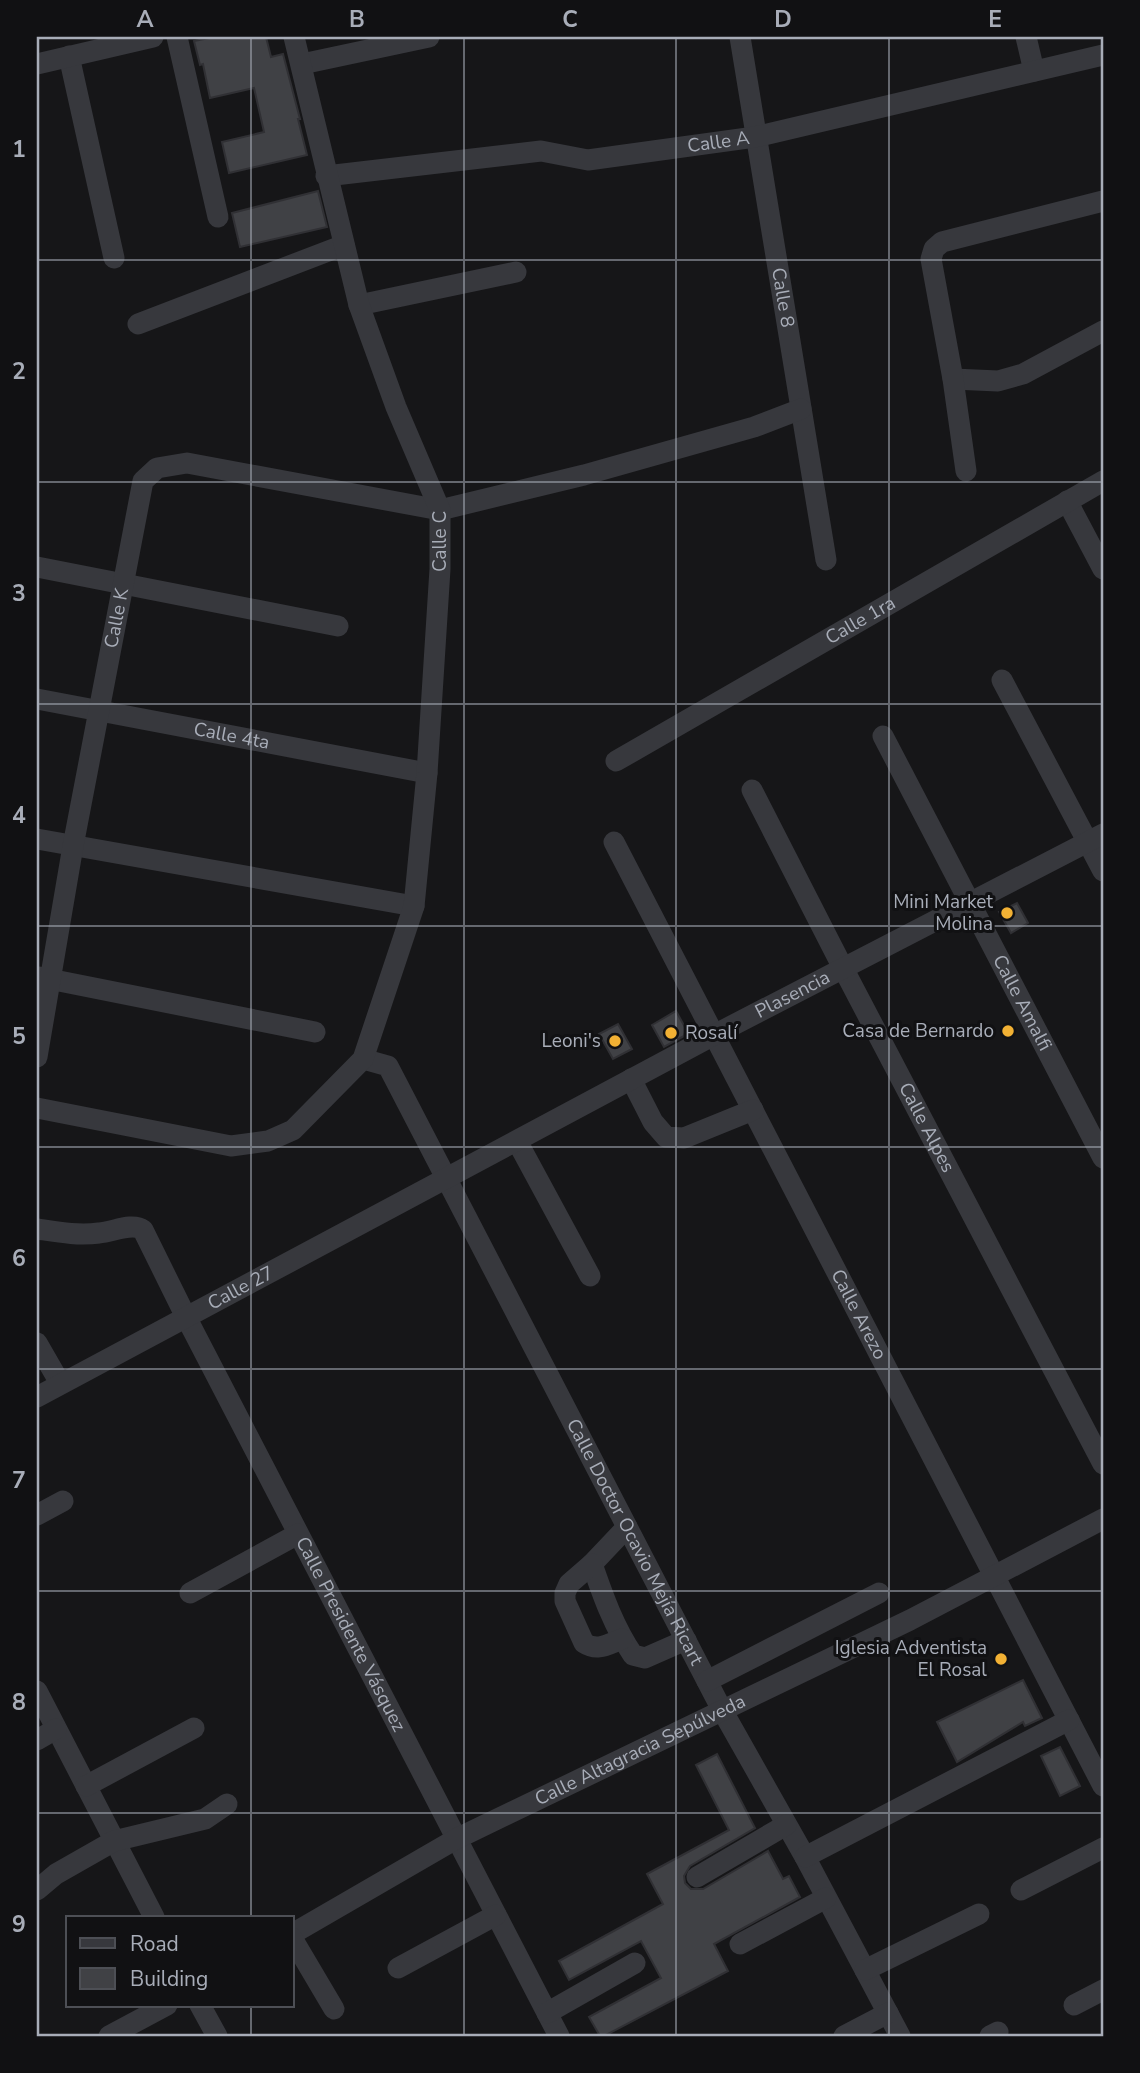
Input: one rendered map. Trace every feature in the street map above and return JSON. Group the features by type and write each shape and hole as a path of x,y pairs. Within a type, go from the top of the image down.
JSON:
{"street":[{"path":"37,64 153,37"},
{"path":"177,37 218,217"},
{"name":"Calle C","path":"295,37 359,305 397,407 440,510 440,569 427,773 414,906 363,1059"},
{"path":"302,64 429,37"},
{"name":"Calle 8","path":"740,37 826,560"},
{"path":"1026,37 1034,71"},
{"name":"Calle A","path":"327,176 541,151 588,160 755,137 1103,55"},
{"path":"69,56 114,258"},
{"path":"966,471 932,259 934,249 942,242 1103,201"},
{"path":"138,324 344,245"},
{"path":"359,305 516,272"},
{"path":"953,379 998,382 1023,374 1103,331"},
{"path":"440,510 597,471 754,427 801,409"},
{"name":"Calle K","path":"37,1057 43,978 73,846 144,481 157,468 187,463 440,510"},
{"name":"Calle 1ra","path":"616,761 1103,481"},
{"path":"1067,501 1103,569"},
{"path":"37,567 338,626"},
{"path":"1002,680 1095,838 1103,871"},
{"name":"Calle 4ta","path":"37,699 427,773"},
{"name":"Calle Amalfi","path":"883,736 1103,1158"},
{"name":"Calle Alpes","path":"752,790 842,968 1103,1464"},
{"name":"Plasencia","path":"445,1180 714,1035 1095,838"},
{"path":"37,839 414,906"},
{"name":"Calle Arezo","path":"614,842 1103,1786"},
{"path":"43,978 315,1032"},
{"path":"37,1108 231,1146 256,1143 293,1130 363,1059"},
{"name":"Calle Doctor Ocavio Mejía Ricart","path":"363,1059 388,1066 722,1710 805,1857 900,2036"},
{"path":"631,1079 653,1122 666,1137 684,1138 753,1110"},
{"path":"517,1141 590,1276"},
{"name":"Calle 27","path":"37,1396 185,1315 445,1180"},
{"name":"Calle Presidente Vásquez","path":"37,1229 77,1234 133,1227 143,1230 558,2036"},
{"path":"37,1343 60,1383"},
{"path":"37,1515 63,1501"},
{"name":"Calle Altagracia Sepúlveda","path":"294,1935 456,1839 910,1620 1103,1518"},
{"path":"622,1639 597,1649 584,1643 565,1601 569,1584 627,1527"},
{"path":"190,1593 298,1534"},
{"path":"592,1564 606,1604 622,1639 633,1655 645,1658 686,1640"},
{"path":"707,1681 879,1593"},
{"path":"37,1692 153,1916"},
{"path":"805,1857 1069,1720"},
{"path":"86,1786 194,1728"},
{"path":"37,1740 56,1729"},
{"path":"37,1890 56,1874 114,1841 205,1819 228,1804"},
{"path":"697,1877 786,1825"},
{"path":"1021,1890 1103,1848"},
{"path":"740,1944 826,1898"},
{"path":"865,1970 979,1914"},
{"path":"398,1968 496,1915"},
{"path":"294,1939 334,2009"},
{"path":"547,2012 635,1963"},
{"path":"1074,2005 1103,1990"},
{"path":"109,2036 163,2007"},
{"path":"201,2007 216,2036"},
{"path":"844,2036 888,2013"}],"building":[{"path":"214,37 266,37 271,57 283,54 307,155 229,173 222,142 264,132 254,88 210,98 203,64 200,65 194,41"},
{"path":"318,191 327,227 240,247 232,213"},
{"path":"1017,903 1028,923 1011,933 999,912"},
{"name":"Rosalí","path":"676,1011 686,1029 684,1036 664,1047 652,1025"},
{"name":"Leoni's","path":"618,1024 632,1049 613,1059 599,1034"},
{"path":"1023,1680 1042,1718 1025,1726 1023,1722 957,1762 937,1722"},
{"path":"1060,1747 1080,1786 1060,1796 1041,1756"},
{"path":"717,1754 755,1828 690,1866 684,1876 685,1883 691,1889 703,1889 768,1851 783,1879 789,1876 800,1897 714,1944 728,1971 600,2036 589,2017 661,1978 641,1941 569,1980 559,1961 663,1904 647,1874 729,1830 696,1765"}],"place":[{"name":"Mini Market Molina","path":"1007,913"},
{"name":"Casa de Bernardo","path":"1008,1031"},
{"name":"Rosalí","path":"671,1033"},
{"name":"Leoni's","path":"615,1041"},
{"name":"Iglesia Adventista El Rosal","path":"1001,1659"}]}
